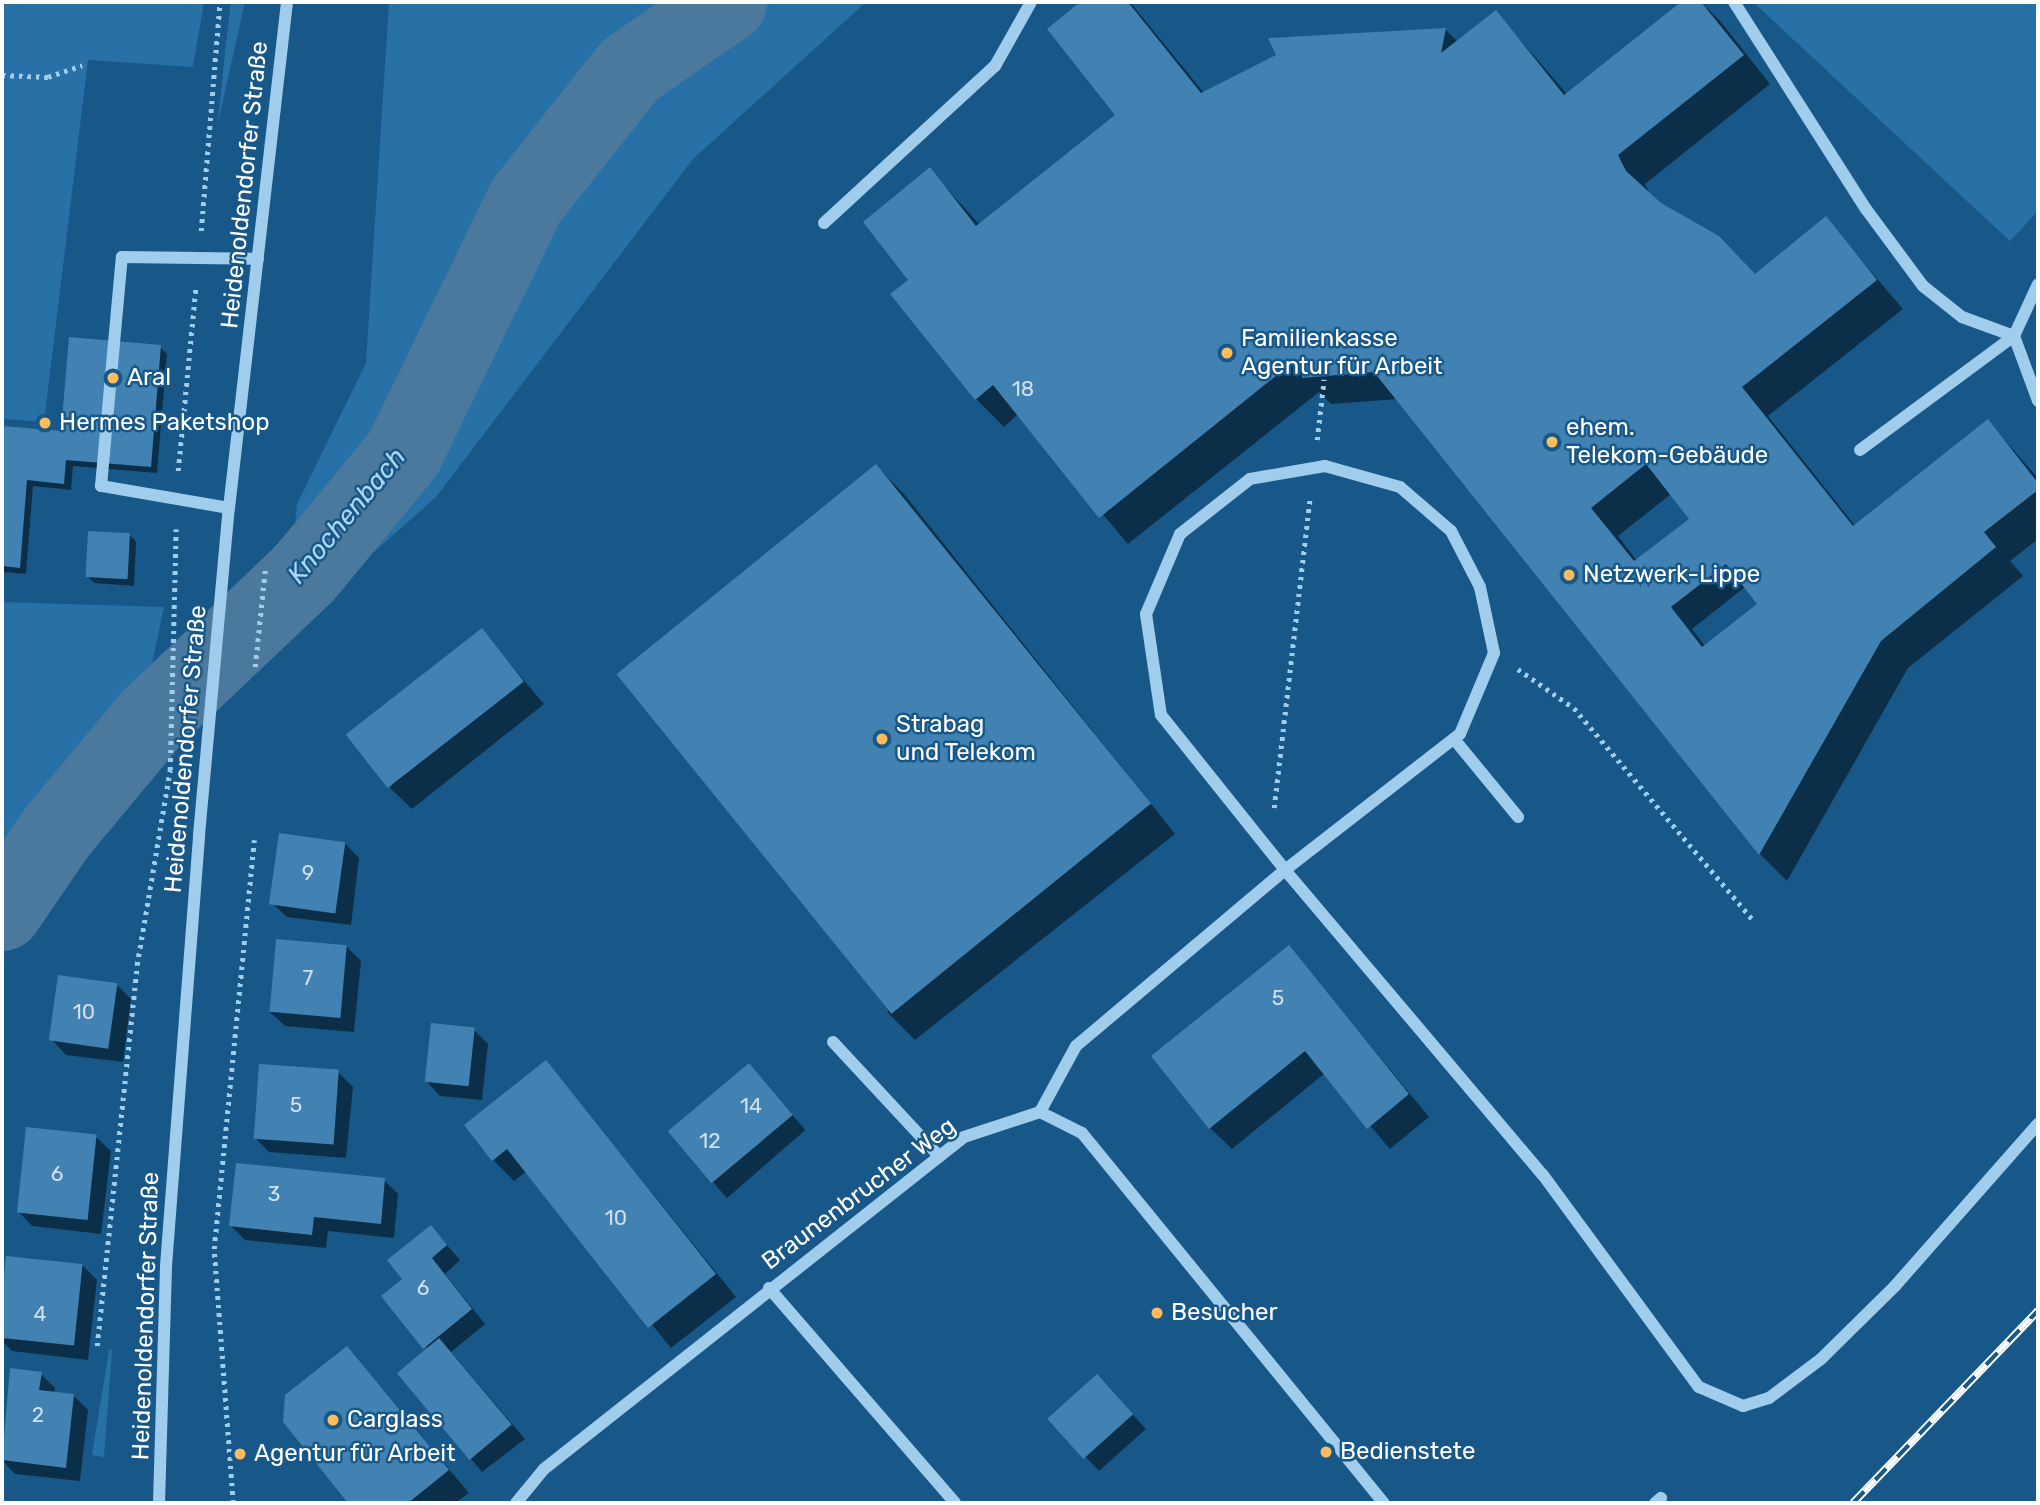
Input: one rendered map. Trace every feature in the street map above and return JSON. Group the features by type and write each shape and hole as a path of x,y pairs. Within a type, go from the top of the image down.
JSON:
{"street":[{"name":"Heidenoldendorfer Straße","path":"159,1503 169,1209 220,600 287,2"},
{"path":"824,223 995,65 1031,2"},
{"path":"1734,2 1866,209 1923,286 1962,317 2014,336 2038,401"},
{"path":"229,508 100,486 121,257 199,256 258,259"},
{"path":"1860,450 2014,336 2038,284"},
{"path":"1384,1503 1082,1133 1040,1112 1076,1046 1285,870 1454,738 1494,653 1480,587 1451,531 1400,487 1325,466 1250,480 1180,534 1146,614 1161,715 1285,870 1543,1175 1699,1387 1743,1406 1769,1398 1821,1359 1895,1286 2038,1124"},
{"path":"1454,738 1518,817"},
{"path":"833,1042 939,1156"},
{"name":"Braunenbrucher Weg","path":"516,1503 544,1469 769,1288 964,1137 1040,1112"},
{"path":"769,1288 955,1503"}],"path":[{"path":"97,1346 137,965 170,770 176,631 176,499 220,2"},
{"path":"2,75 48,77 82,65"},
{"path":"1273,819 1324,379"},
{"path":"255,667 265,570"},
{"path":"1494,653 1574,708 1755,922"},
{"path":"233,1503 214,1249 254,840"}],"shaded area":[{"path":"2,2 204,2 193,67 88,60 44,422 2,419"},
{"path":"231,2 245,2 218,123 226,43"},
{"path":"389,2 866,2 693,159 436,497 284,632 297,504 366,363"},
{"path":"1753,2 2038,2 2038,211 2010,241"},
{"path":"2,602 164,607 151,668 22,828 2,846"},
{"path":"109,1350 112,1350 104,1457 92,1455"}],"building":[{"name":"ehem. Telekom-Gebäude","path":"1080,2 1128,2 1201,93 1276,55 1268,38 1446,28 1441,53 1496,10 1564,95 1681,2 1701,2 1744,55 1618,155 1626,171 1661,203 1719,236 1755,274 1826,216 1877,280 1742,387 1853,526 1988,419 2038,483 2038,490 1984,532 1996,547 1881,641 1759,855 1374,372 1302,378 1304,365 1292,363 1099,518 993,385 975,400 890,294 908,280 863,222 930,167 976,226 1115,115 1047,29","holes":["1646,464 1689,519 1634,561 1591,508","1726,564 1757,604 1702,647 1671,607"]},
{"path":"69,337 161,345 151,467 66,460 64,484 27,480 20,568 2,566 2,426 61,431"},
{"name":"Strabag und Telekom","path":"876,464 1151,804 891,1014 616,674"},
{"path":"88,531 130,533 128,579 86,577"},
{"path":"482,628 524,682 388,788 346,735"},
{"path":"279,833 345,842 335,914 269,904"},
{"path":"276,939 347,945 340,1018 270,1012"},
{"path":"1289,945 1409,1094 1367,1129 1305,1051 1209,1129 1151,1056"},
{"path":"58,975 117,983 108,1049 49,1040"},
{"path":"431,1023 475,1028 469,1086 425,1082"},
{"path":"546,1060 716,1274 648,1328 507,1149 492,1161 464,1125"},
{"path":"749,1063 793,1115 712,1183 668,1131"},
{"path":"259,1064 339,1070 334,1144 254,1139"},
{"path":"26,1127 97,1134 88,1220 17,1213"},
{"path":"236,1163 385,1178 381,1224 314,1217 312,1235 229,1226"},
{"path":"431,1225 447,1245 432,1258 472,1309 423,1349 381,1296 402,1279 387,1260"},
{"path":"6,1256 83,1264 74,1346 2,1338 2,1294"},
{"path":"439,1338 512,1425 470,1460 397,1373"},
{"path":"347,1346 449,1470 408,1503 348,1503 283,1422 285,1395"},
{"path":"10,1368 42,1372 39,1390 74,1394 66,1468 2,1460"},
{"path":"1097,1374 1133,1414 1083,1459 1047,1419"}],"waterway":[{"name":"Knochenbach","path":"2,911 56,832 150,719 303,574 403,453 526,200 630,69 727,2"}],"railway":[{"path":"1853,1503 2038,1311"}],"place":[{"name":"Familienkasse Agentur für Arbeit","path":"1227,353"},
{"name":"Aral","path":"113,378"},
{"name":"Hermes Paketshop","path":"45,423"},
{"name":"ehem. Telekom-Gebäude","path":"1552,442"},
{"name":"Netzwerk-Lippe","path":"1569,575"},
{"name":"Strabag und Telekom","path":"882,739"},
{"name":"Besucher","path":"1157,1313"},
{"name":"Carglass","path":"333,1420"},
{"name":"Bedienstete","path":"1326,1452"},
{"name":"Agentur für Arbeit","path":"240,1454"}]}
